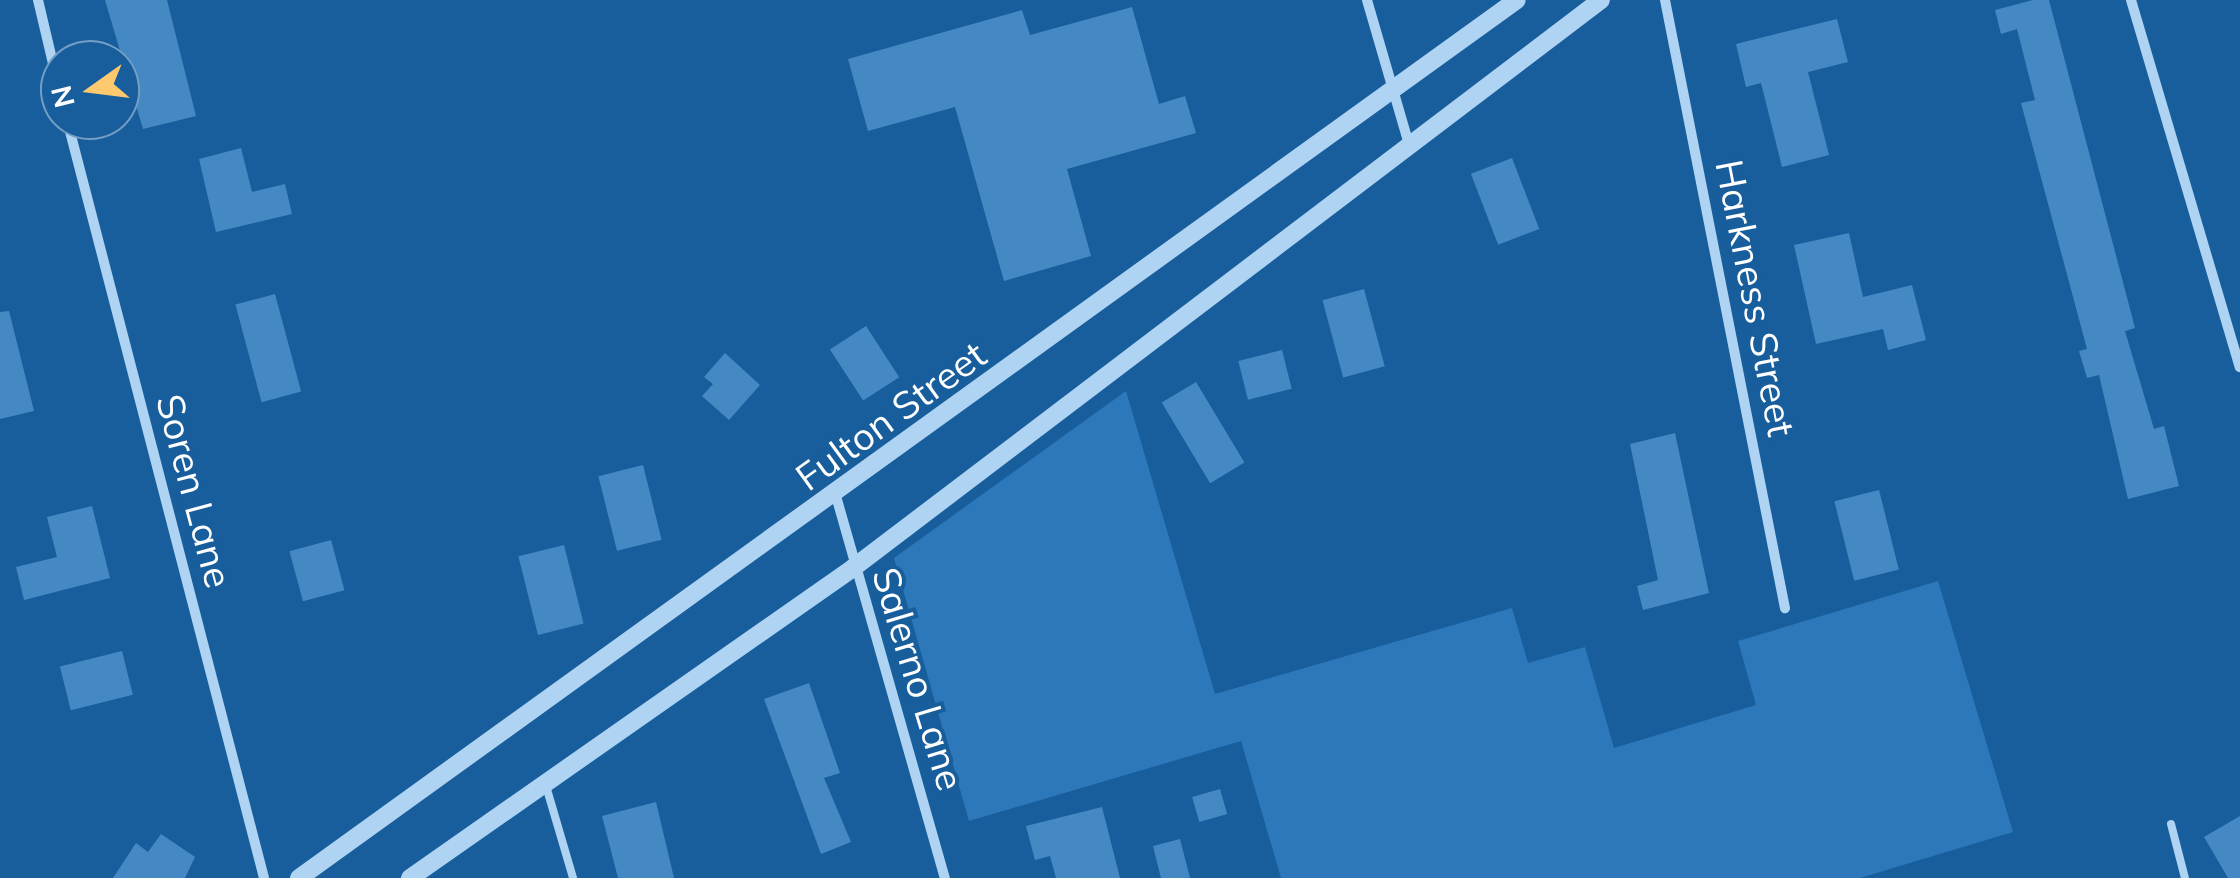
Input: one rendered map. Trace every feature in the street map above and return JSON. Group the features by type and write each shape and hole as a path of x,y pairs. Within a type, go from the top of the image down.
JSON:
{"street":[{"path":"38,0 47,40"},
{"path":"1367,0 1408,142"},
{"name":"Fulton Street","path":"299,878 836,496 1516,0"},
{"path":"410,878 853,568 1408,142 1601,0"},
{"name":"Harkness Street","path":"1665,0 1785,608"},
{"path":"2131,0 2240,367"},
{"name":"Soren Lane","path":"72,140 264,878"},
{"name":"Salerno Lane","path":"836,496 853,568 945,878"}],"lane":[{"path":"545,784 574,878"},
{"path":"2171,824 2186,878"}],"shaded area":[{"path":"1126,391 1215,694 1512,608 1528,663 1585,647 1614,748 1756,705 1738,641 1938,581 2013,832 1860,878 1281,878 1241,741 969,821 894,558"}],"building":[{"path":"105,0 167,0 196,116 143,129 140,40 117,40"},
{"path":"2049,0 2135,328 2125,331 2154,429 2164,426 2179,486 2128,499 2099,375 2087,378 2079,351 2087,349 2021,103 2035,100 2017,29 2001,34 1995,10"},
{"path":"1132,7 1159,104 1185,96 1196,133 1067,169 1091,256 1004,281 955,107 868,131 848,59 1022,10 1030,35"},
{"path":"1837,19 1848,62 1808,72 1829,155 1782,167 1761,83 1746,87 1736,44"},
{"path":"241,148 252,192 285,184 292,214 216,232 199,159"},
{"path":"1512,158 1539,229 1498,245 1471,174"},
{"path":"1849,233 1863,297 1912,285 1926,340 1888,350 1883,329 1816,344 1794,245"},
{"path":"1364,289 1385,366 1343,377 1322,300"},
{"path":"275,294 301,392 262,402 235,305"},
{"path":"9,311 34,411 0,419 0,312"},
{"path":"866,326 899,377 863,401 830,349"},
{"path":"1282,350 1292,389 1248,400 1238,361"},
{"path":"725,353 760,385 729,420 702,396 713,384 704,377"},
{"path":"1196,382 1244,463 1210,483 1162,403"},
{"path":"1675,433 1709,593 1643,610 1637,586 1658,580 1630,444"},
{"path":"643,465 662,540 617,551 598,476"},
{"path":"1879,490 1899,570 1854,581 1834,501"},
{"path":"92,506 110,578 24,600 16,567 57,557 47,517"},
{"path":"331,540 344,590 303,601 289,551"},
{"path":"564,545 584,624 538,635 518,556"},
{"path":"122,651 133,695 71,710 60,666"},
{"path":"809,683 840,773 824,778 851,842 821,854 764,699"},
{"path":"1220,789 1227,814 1199,822 1192,797"},
{"path":"656,802 674,878 618,878 602,816"},
{"path":"1102,807 1120,878 1056,878 1050,856 1035,860 1026,826"},
{"path":"2240,816 2240,878 2228,878 2204,837"},
{"path":"161,834 195,857 185,878 113,878 136,843 148,852"},
{"path":"1180,839 1190,878 1161,878 1153,846"}]}
